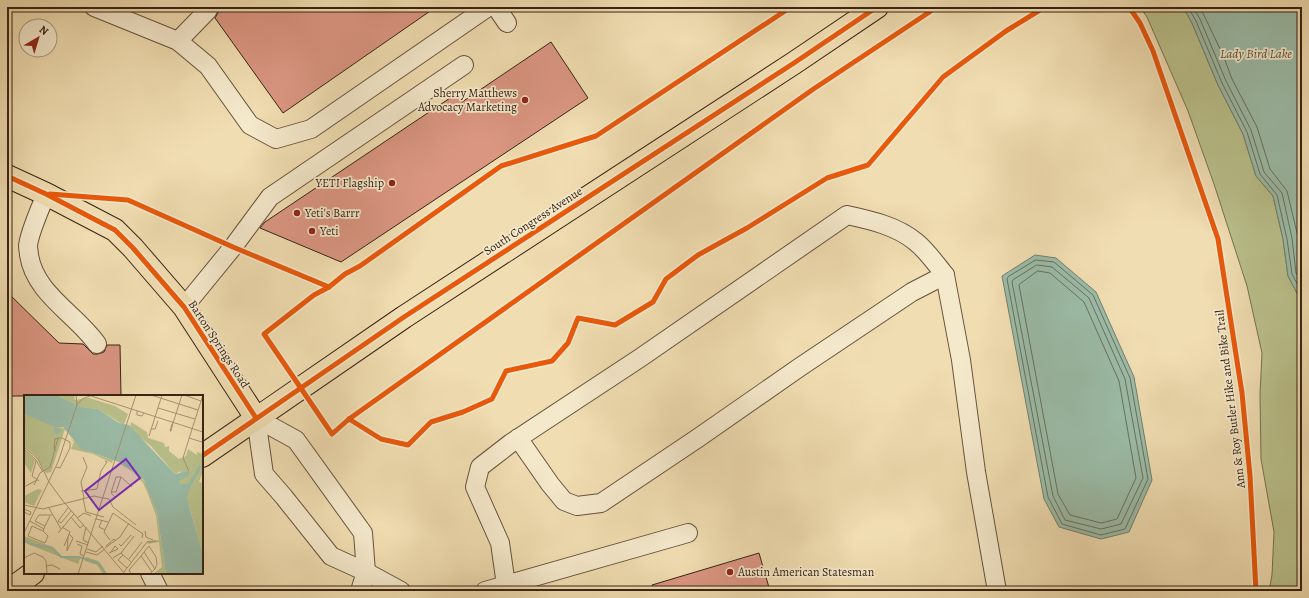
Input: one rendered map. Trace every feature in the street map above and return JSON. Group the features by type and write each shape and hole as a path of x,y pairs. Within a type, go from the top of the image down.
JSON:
{"main road":[{"name":"South Congress Avenue","path":"203,455 404,317 794,63 877,7"},
{"name":"Barton Springs Road","path":"7,176 46,194 115,230 133,248 184,307 256,418"},
{"path":"9,590 33,574"}],"lane":[{"path":"94,7 178,42 208,66 250,125 276,139 312,129 488,7"},
{"path":"496,7 507,23"},
{"path":"178,42 208,10"},
{"path":"184,307 233,247 270,197 464,65"},
{"path":"46,194 28,246 31,265 48,293 91,336 96,344"},
{"path":"506,585 500,544 475,487 480,467 518,438 640,358 847,215 872,220 900,232 916,242 945,275 961,360 976,472 997,591"},
{"path":"518,438 550,484 564,501 577,506 601,503 912,292 945,275"},
{"path":"256,418 264,474 331,556 366,572 401,591"},
{"path":"256,418 296,440 363,533 366,572 360,591"},
{"path":"485,591 688,533"},
{"path":"150,574 159,591"}],"green space":[{"path":"1140,7 1183,7 1192,23 1218,85 1243,134 1256,176 1273,196 1283,239 1288,276 1298,295 1302,332 1302,591 1269,591 1272,575 1274,532 1261,459 1260,395 1262,353 1247,286 1214,184 1188,111 1147,17"}],"water":[{"name":"Lady Bird Lake","path":"1183,7 1302,7 1302,332 1298,295 1288,276 1283,239 1273,196 1256,176 1243,134 1218,85 1192,23"},
{"path":"1035,255 1056,258 1096,292 1134,377 1152,480 1129,532 1101,539 1059,527 1044,499 1002,276"}],"building":[{"path":"218,7 436,7 283,113 215,18 218,13"},
{"name":"YETI Flagship","path":"551,42 588,98 341,262 260,228 265,222 456,94 462,102"},
{"path":"7,292 59,343 83,344 93,354 104,352 107,345 120,345 121,395 7,396"},
{"name":"Austin American Statesman","path":"759,553 770,591 653,591 652,585"}],"cycle path":[{"path":"791,7 596,136 501,166 360,266 345,274 329,287 314,295 264,334 332,434 349,419 812,90 937,7"},
{"path":"203,455 404,317 794,63 877,7"},
{"path":"349,419 381,439 408,445 431,422 463,412 492,399 506,371 552,361 568,343 578,318 615,325 653,302 666,279 698,255 747,228 827,178 868,165 943,77 1006,31 1045,7"},
{"name":"Ann & Roy Butler Hike and Bike Trail","path":"1129,7 1140,23 1153,51 1218,239 1242,393 1250,476 1256,591"},
{"path":"7,176 46,194 115,230 133,248 184,307 256,418"},
{"path":"50,194 128,200 233,247 329,287"}],"place":[{"name":"Sherry Matthews Advocacy Marketing","path":"525,100"},
{"name":"YETI Flagship","path":"392,183"},
{"name":"Yeti's Barrr","path":"297,213"},
{"name":"Yeti","path":"312,231"},
{"name":"Austin American Statesman","path":"730,572"}]}
